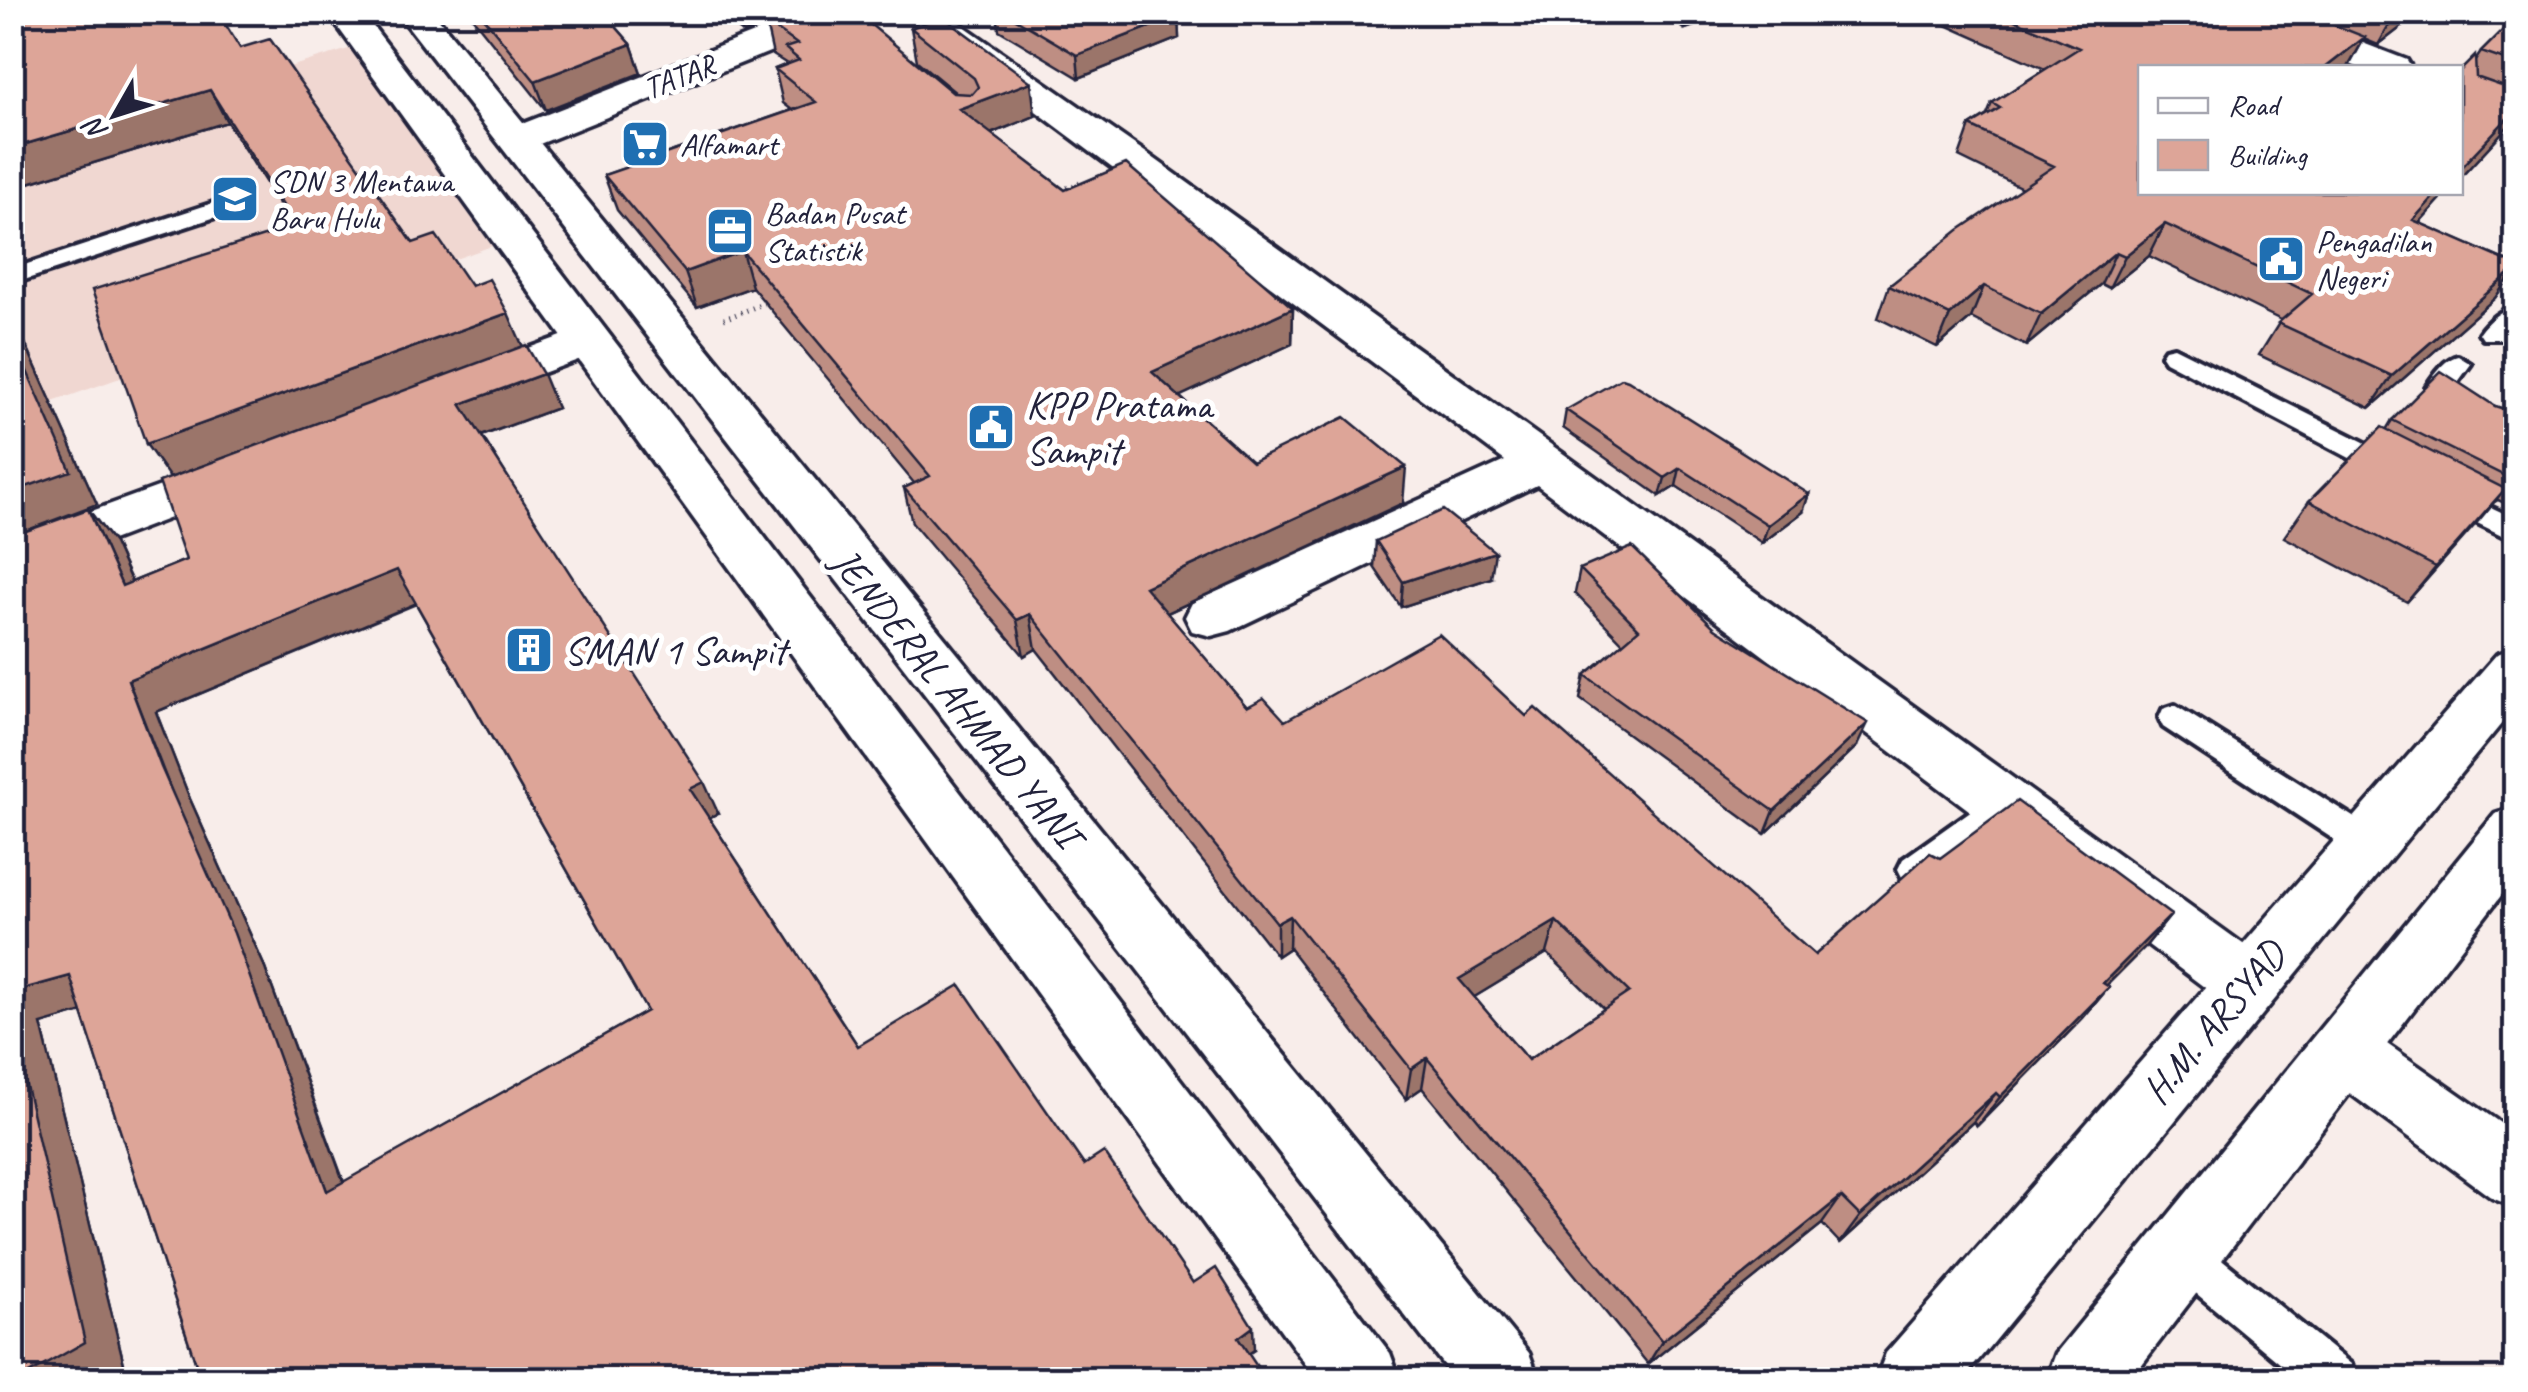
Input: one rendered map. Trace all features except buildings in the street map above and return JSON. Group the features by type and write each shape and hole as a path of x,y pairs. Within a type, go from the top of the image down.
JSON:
{"main road":[{"name":"JENDERAL AHMAD YANI","path":"344,12 1363,1380"},
{"name":"JENDERAL AHMAD YANI","path":"414,12 1502,1380"},
{"path":"920,12 1134,162 2246,982"},
{"path":"2249,12 2386,65"},
{"name":"TATAR","path":"518,139 843,17"},
{"path":"421,404 588,340"},
{"path":"12,560 273,460"},
{"path":"1212,617 1540,464"},
{"name":"H.M. ARSYAD","path":"1913,1380 2246,982 2516,668"},
{"path":"2083,1380 2516,830"},
{"path":"2344,1052 2516,1175"}],"lane":[{"path":"12,277 216,209"},
{"path":"2492,333 2516,313"},
{"path":"2174,355 2516,532"},
{"path":"2458,364 2440,387 2454,401 2516,430"},
{"path":"2175,718 2365,842"},
{"path":"1916,868 2005,805"},
{"path":"2182,1254 2334,1380"}],"path":[{"path":"1048,196 1134,162"},
{"path":"672,338 781,297"}],"shaded area":[{"name":"SDN 3 Mentawa Baru Hulu","path":"352,48 492,246 13,416 12,151"}],"place":[{"name":"Alfamart","path":"645,144"},
{"name":"SDN 3 Mentawa Baru Hulu","path":"235,199"},
{"name":"Badan Pusat Statistik","path":"730,231"},
{"name":"Pengadilan Negeri","path":"2281,259"},
{"name":"KPP Pratama Sampit","path":"991,427"},
{"name":"SMAN 1 Sampit","path":"529,650"}]}
